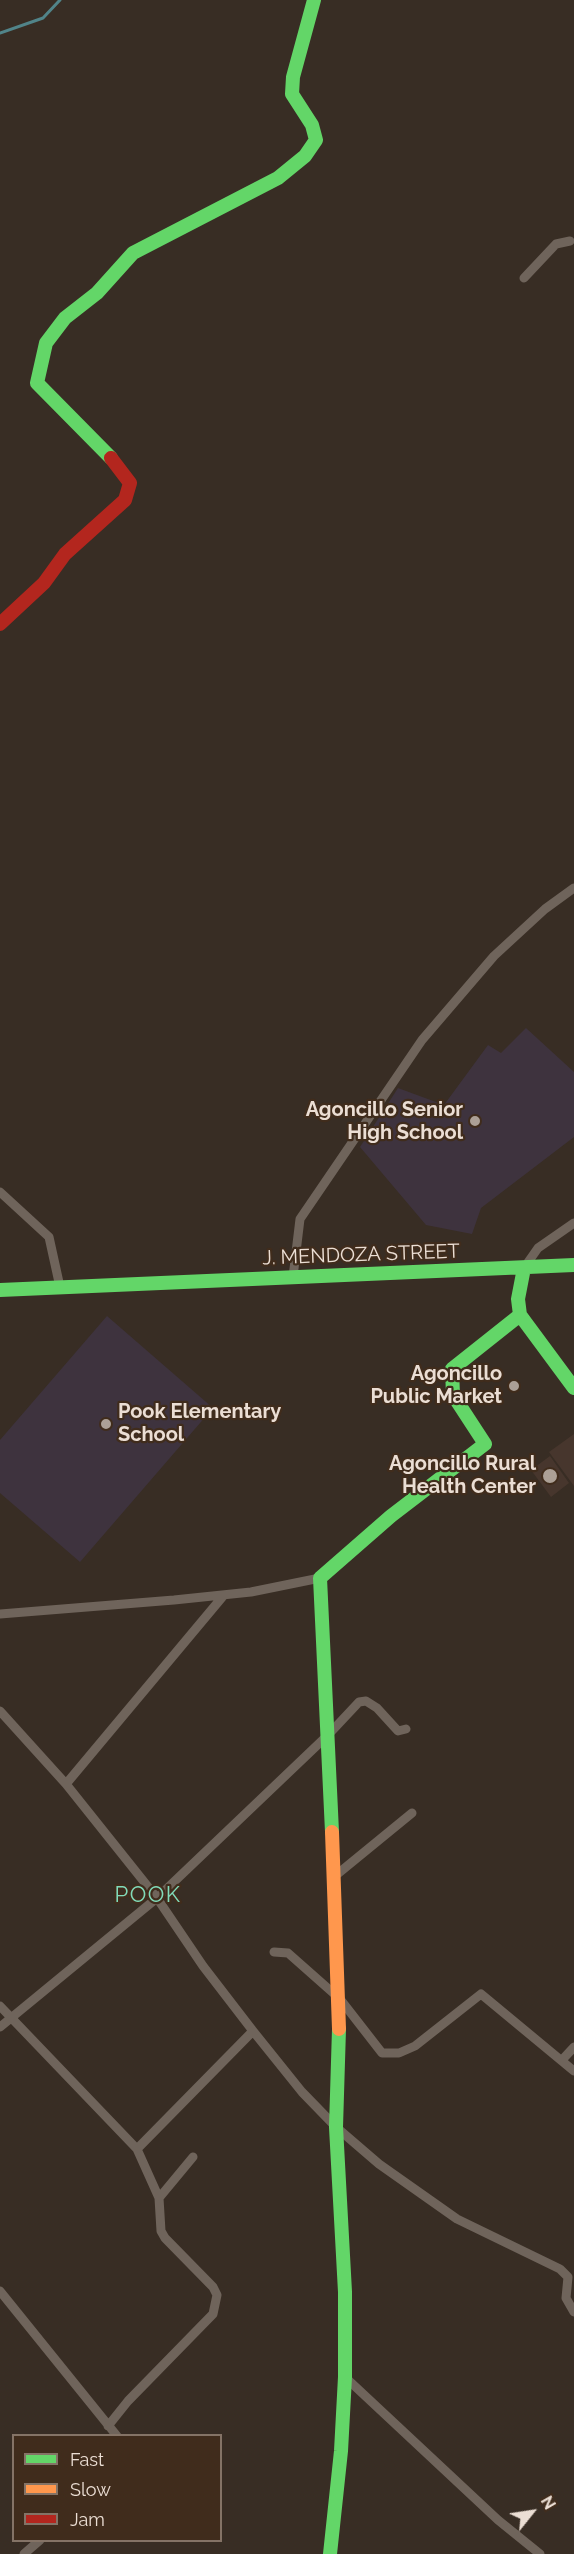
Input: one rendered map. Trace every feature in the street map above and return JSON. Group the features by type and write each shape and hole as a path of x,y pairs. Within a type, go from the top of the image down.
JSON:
{"street":[{"path":"0,624 44,583 65,554 125,500 130,483 119,466 37,383 46,343 64,318 97,293 133,254 278,178 305,156 316,140 312,125 298,107 292,94 293,77 314,0"},
{"path":"524,278 556,244 573,241"},
{"path":"293,1277 300,1219 422,1040 494,956 545,909 574,888"},
{"path":"0,1192 49,1237 60,1287"},
{"path":"574,1223 538,1248 524,1268 518,1299 520,1315 574,1388"},
{"name":"J. MENDOZA STREET","path":"0,1290 574,1265"},
{"path":"0,1614 224,1595 320,1578 391,1516 485,1444 453,1395 452,1369 520,1315"},
{"path":"320,1578 340,1999 336,2127 345,2292 345,2377 341,2451 330,2554"},
{"path":"66,1784 224,1595"},
{"path":"0,2026 157,1898 329,1734 359,1702 366,1701 377,1708 398,1731 406,1729"},
{"path":"0,1711 66,1784 157,1898 203,1966 302,2092 336,2127 379,2164 457,2219 560,2269 568,2277 566,2298 574,2313"},
{"path":"335,1876 412,1813"},
{"path":"273,1952 288,1953 340,1999 382,2053 399,2053 415,2046 481,1994 574,2071"},
{"path":"0,2006 137,2149 159,2198 161,2231 165,2238 213,2287 216,2301 213,2313 128,2401 108,2426"},
{"path":"137,2149 253,2031"},
{"path":"562,2060 574,2047"},
{"path":"159,2198 193,2157"},
{"path":"0,2291 115,2434"},
{"path":"345,2377 498,2520 540,2554"},
{"path":"24,2554 39,2542"}],"shaded area":[{"name":"Agoncillo Senior High School","path":"526,1028 574,1072 574,1137 481,1208 472,1234 426,1225 360,1147 398,1088 444,1105 488,1045 501,1053"},
{"name":"Pook Elementary School","path":"107,1316 213,1408 80,1562 0,1493 0,1440"},
{"path":"574,1434 574,1486 549,1452"},
{"name":"Agoncillo Rural Health Center","path":"550,1456 569,1483 551,1497 531,1470"}],"waterway":[{"path":"0,33 43,18 60,0"}],"traffic: fast":[{"path":"111,458 37,383 46,343 65,318 97,293 133,253 278,178 305,156 316,140 312,125 292,94 293,77 314,0"},
{"path":"0,1290 574,1265"},
{"path":"524,1268 518,1299 520,1315 574,1388"},
{"path":"332,1832 320,1578 391,1516 485,1444 453,1395 452,1369 520,1315"},
{"path":"330,2554 341,2451 345,2377 345,2292 336,2127 339,2029"}],"traffic: slow":[{"path":"332,1832 339,2029"}],"traffic: jam":[{"path":"0,624 44,583 65,554 125,500 130,483 111,458"}],"place":[{"name":"Agoncillo Senior High School","path":"475,1121"},
{"name":"Agoncillo Public Market","path":"514,1386"},
{"name":"Pook Elementary School","path":"106,1424"},
{"name":"Agoncillo Rural Health Center","path":"550,1476"}],"district":[{"name":"POOK","path":"148,1895"}]}
